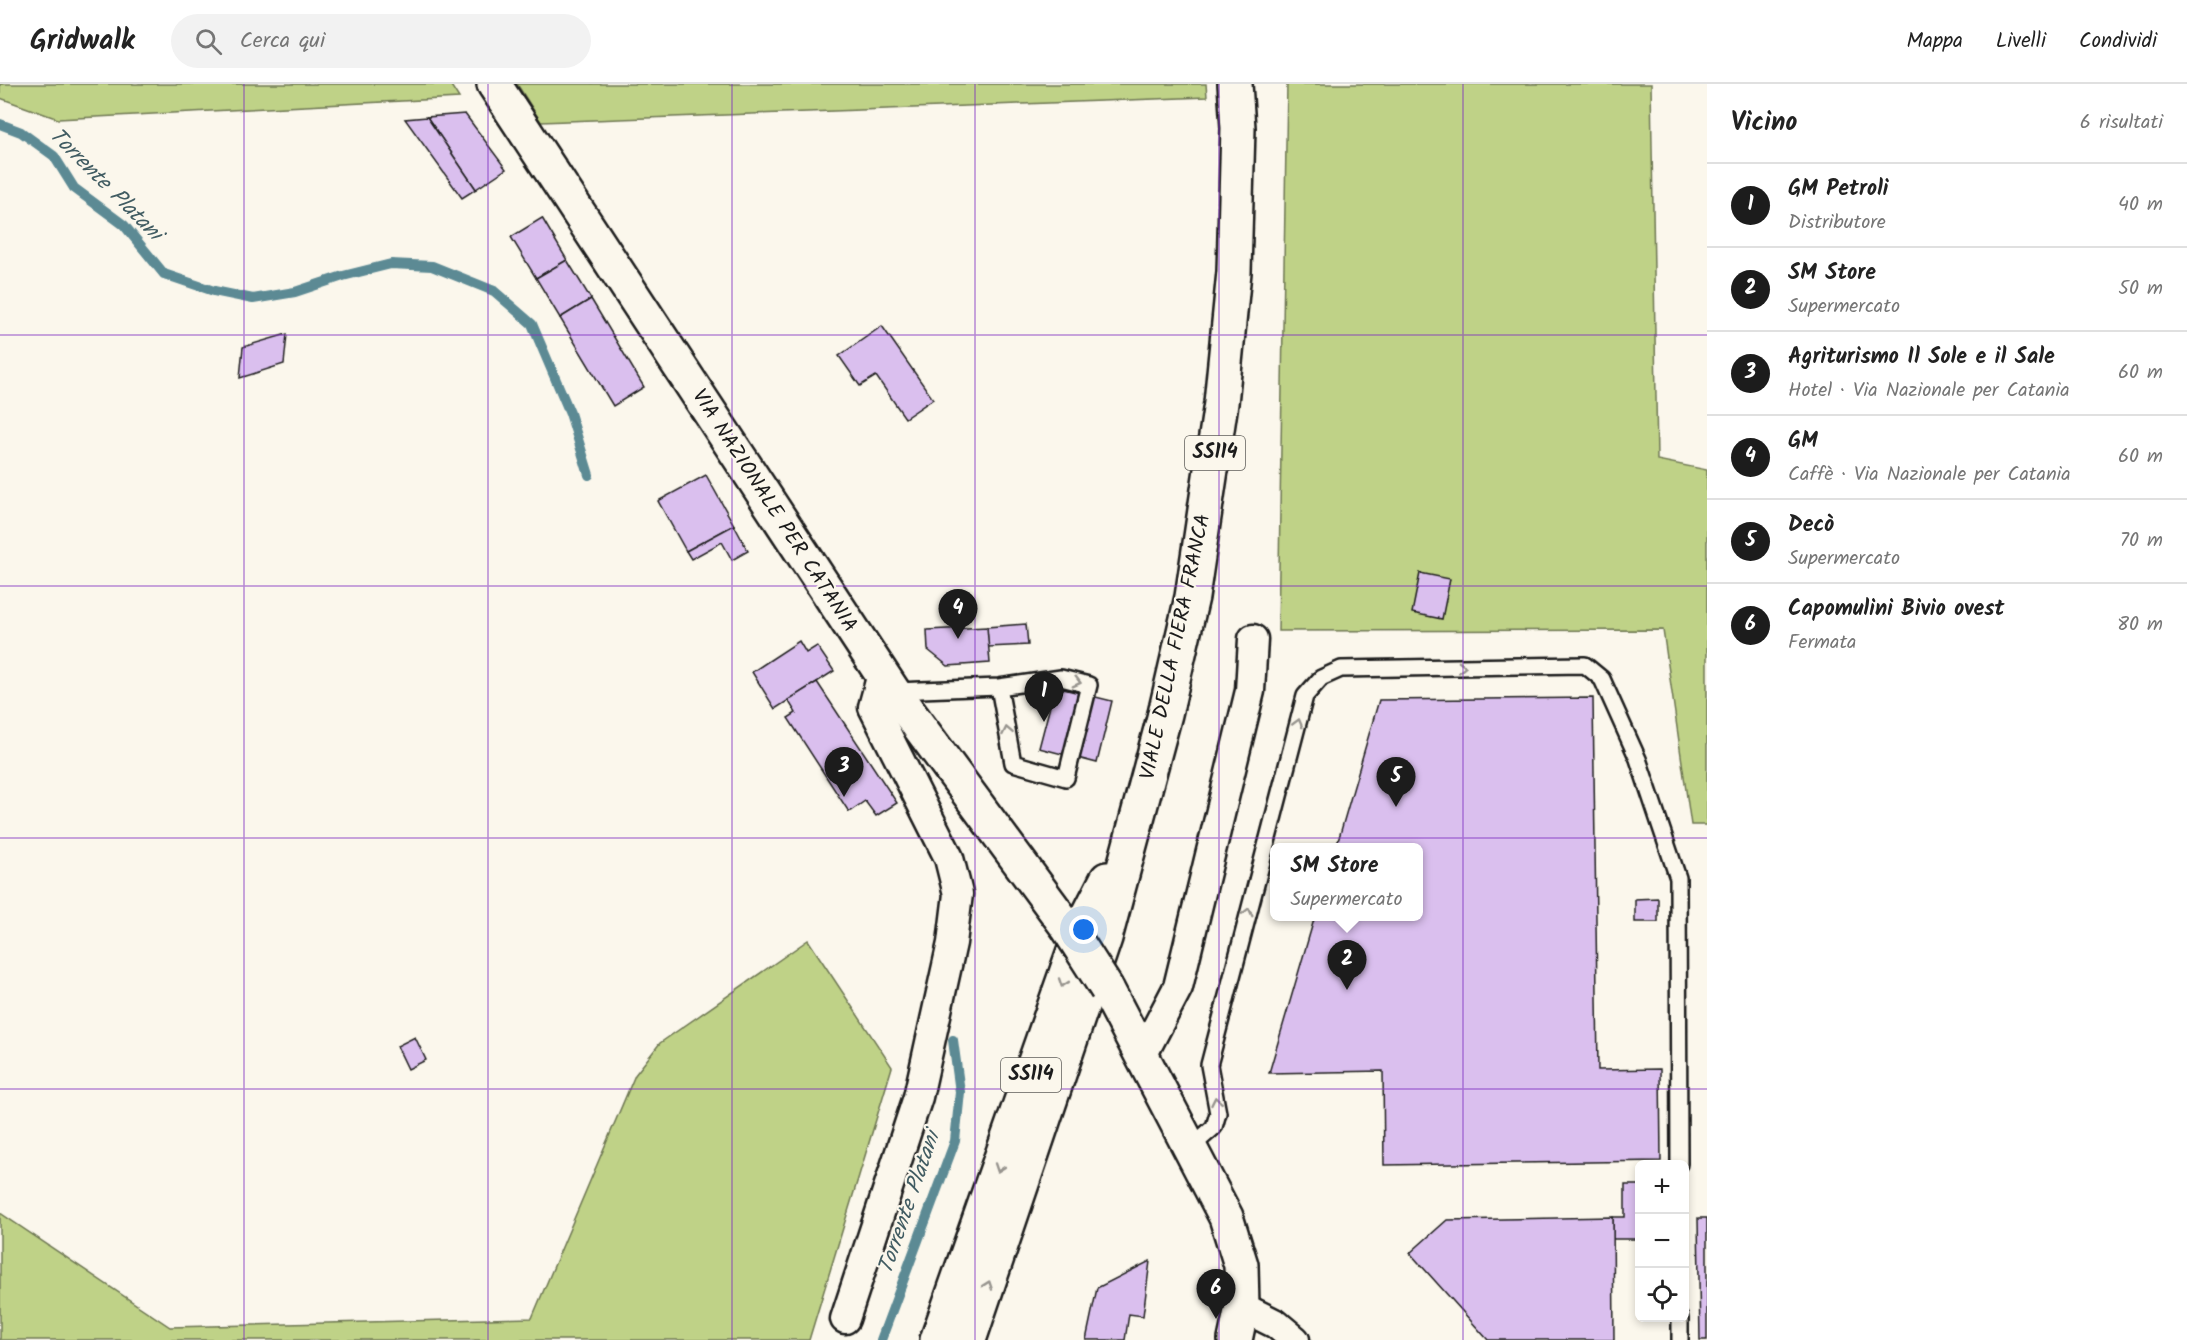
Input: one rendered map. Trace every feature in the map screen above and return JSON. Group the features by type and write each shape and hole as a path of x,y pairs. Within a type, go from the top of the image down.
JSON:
{"main road":[{"name":"VIA NAZIONALE PER CATANIA","path":"494,84 888,683 1068,928 1107,989 1143,1054"},
{"name":"VIALE DELLA FIERA FRANCA","path":"969,1340 1105,938 1139,815 1192,597 1221,403 1234,272 1238,128 1235,84"},
{"name":"VIALE DELLA FIERA FRANCA","path":"937,1340 1082,928 1139,815"},
{"path":"1143,1054 1226,1217 1241,1265 1242,1306 1235,1340"}],"street":[{"path":"1143,1054 1178,987 1250,692 1252,639"},
{"path":"845,1319 918,1097 952,943 958,894 949,858 873,707 888,683"},
{"path":"1242,1306 1276,1324 1294,1340"}],"lane":[{"path":"1190,1148 1214,1127 1218,1113 1209,1065 1305,696 1321,678 1341,669 1585,665 1602,679 1638,759 1678,878 1679,1160"},
{"path":"888,683 999,687 1061,678 1089,685 1066,778 1013,762 999,687"},
{"path":"1680,1322 1680,1340"}],"green space":[{"path":"0,84 450,84 459,98 58,119 0,98"},
{"path":"517,84 1206,84 1207,97 541,122"},
{"path":"1287,84 1651,84 1657,460 1707,470 1707,825 1691,825 1663,630 1278,631"},
{"path":"808,940 892,1067 809,1340 0,1340 0,1213 170,1327 532,1318 635,1075 660,1043"}],"building":[{"path":"465,114 506,169 476,189 427,117"},
{"path":"427,117 476,189 462,198 405,119"},
{"path":"542,218 567,260 536,278 511,237"},
{"path":"567,260 591,299 560,318 536,278"},
{"path":"591,299 644,387 613,406 560,318"},
{"path":"882,326 933,399 905,418 876,376 860,386 839,356"},
{"path":"287,334 284,364 240,378 243,347"},
{"path":"706,475 734,525 686,551 658,501"},
{"path":"734,525 748,551 732,560 722,542 691,559 686,551"},
{"path":"1420,573 1450,579 1442,619 1412,613"},
{"path":"1026,624 1028,645 988,647 987,627"},
{"path":"987,627 990,663 948,666 928,650 927,630"},
{"path":"799,641 806,653 817,646 834,671 775,709 752,672"},
{"path":"817,682 897,803 876,816 865,801 849,812 788,718 796,713 788,700"},
{"path":"1055,687 1112,701 1097,763 1039,748"},
{"path":"1593,698 1598,1070 1660,1069 1661,1160 1384,1165 1383,1071 1269,1073 1314,921 1423,921 1423,843 1337,843 1379,700"},
{"path":"1658,898 1658,922 1635,922 1635,899"},
{"path":"415,1037 426,1060 408,1069 397,1046"},
{"path":"1625,1185 1635,1185 1635,1239 1613,1239 1613,1217 1625,1217"},
{"path":"1613,1217 1614,1340 1488,1340 1410,1253 1447,1220"},
{"path":"1698,1218 1707,1218 1707,1340 1700,1340"},
{"path":"1150,1261 1143,1316 1129,1314 1125,1340 1086,1340 1097,1288"}],"waterway":[{"name":"Torrente Platani","path":"0,124 21,132 54,156 74,188 124,225 164,274 214,291 253,299 295,292 343,276 391,264 432,266 494,291 532,324 570,413 589,475"},
{"name":"Torrente Platani","path":"881,1340 955,1141 960,1092 953,1040"}],"place":[{"name":"GM","path":"958,639"},
{"name":"GM Petroli","path":"1044,722"},
{"name":"Agriturismo Il Sole e il Sale","path":"844,797"},
{"name":"Decò","path":"1396,807"},
{"name":"SM Store","path":"1347,990"},
{"name":"Capomulini Bivio ovest","path":"1216,1319"}]}
